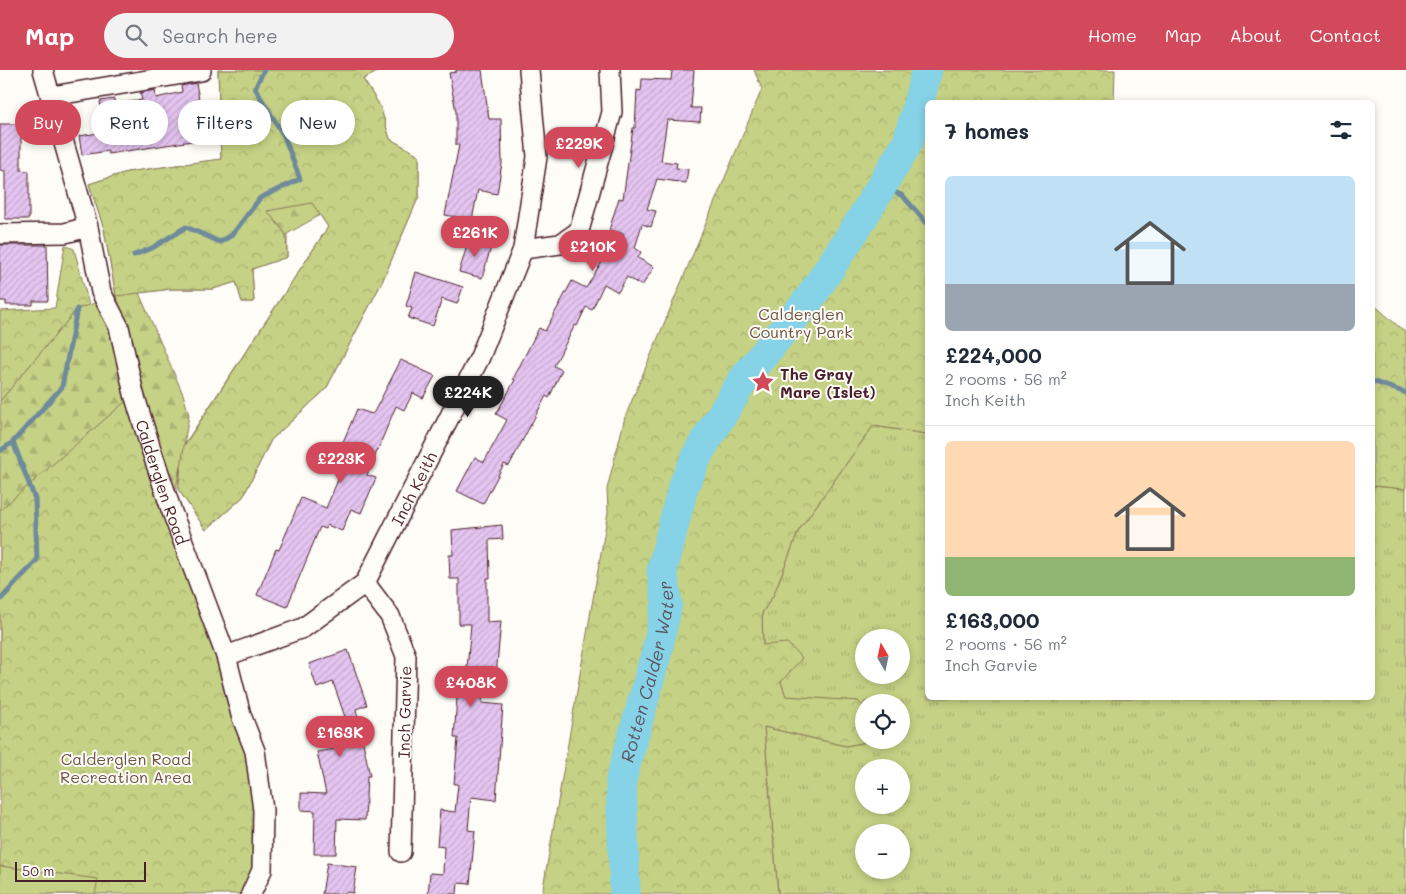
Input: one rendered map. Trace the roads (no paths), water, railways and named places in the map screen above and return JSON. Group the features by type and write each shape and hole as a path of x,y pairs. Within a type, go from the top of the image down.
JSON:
{"street":[{"name":"Calderglen Road","path":"44,70 88,226 101,292 119,327 134,394 150,446 172,512 226,656 241,716 255,751 263,810 262,870 251,894"},
{"name":"Inch Keith","path":"226,656 303,628 365,583 480,357 523,249 537,157 529,70"},
{"path":"523,249 560,244 579,231 612,112 610,70"},
{"path":"52,96 142,76 201,71"},
{"path":"0,234 65,233 88,226"},
{"name":"Inch Garvie","path":"365,583 390,616 406,656 401,852"}],"waterway":[{"path":"134,255 152,248 186,227 220,242 232,235 260,198 300,179 284,136 255,88 264,70"},
{"name":"Rotten Calder Water","path":"625,894 621,780 657,651 667,603 662,571 683,487 700,450 745,377 810,298 858,225 908,142 927,70"},
{"path":"882,186 903,196 925,222"},
{"path":"0,600 37,560 35,499 13,442 62,387 77,309"},
{"path":"1375,382 1406,393"},
{"path":"0,451 13,442"}],"place":[{"name":"The Gray Mare (Islet)","path":"763,382"}],"park label":[{"name":"Calderglen Country Park","path":"801,322"},
{"name":"Calderglen Road Recreation Area","path":"126,767"}]}
